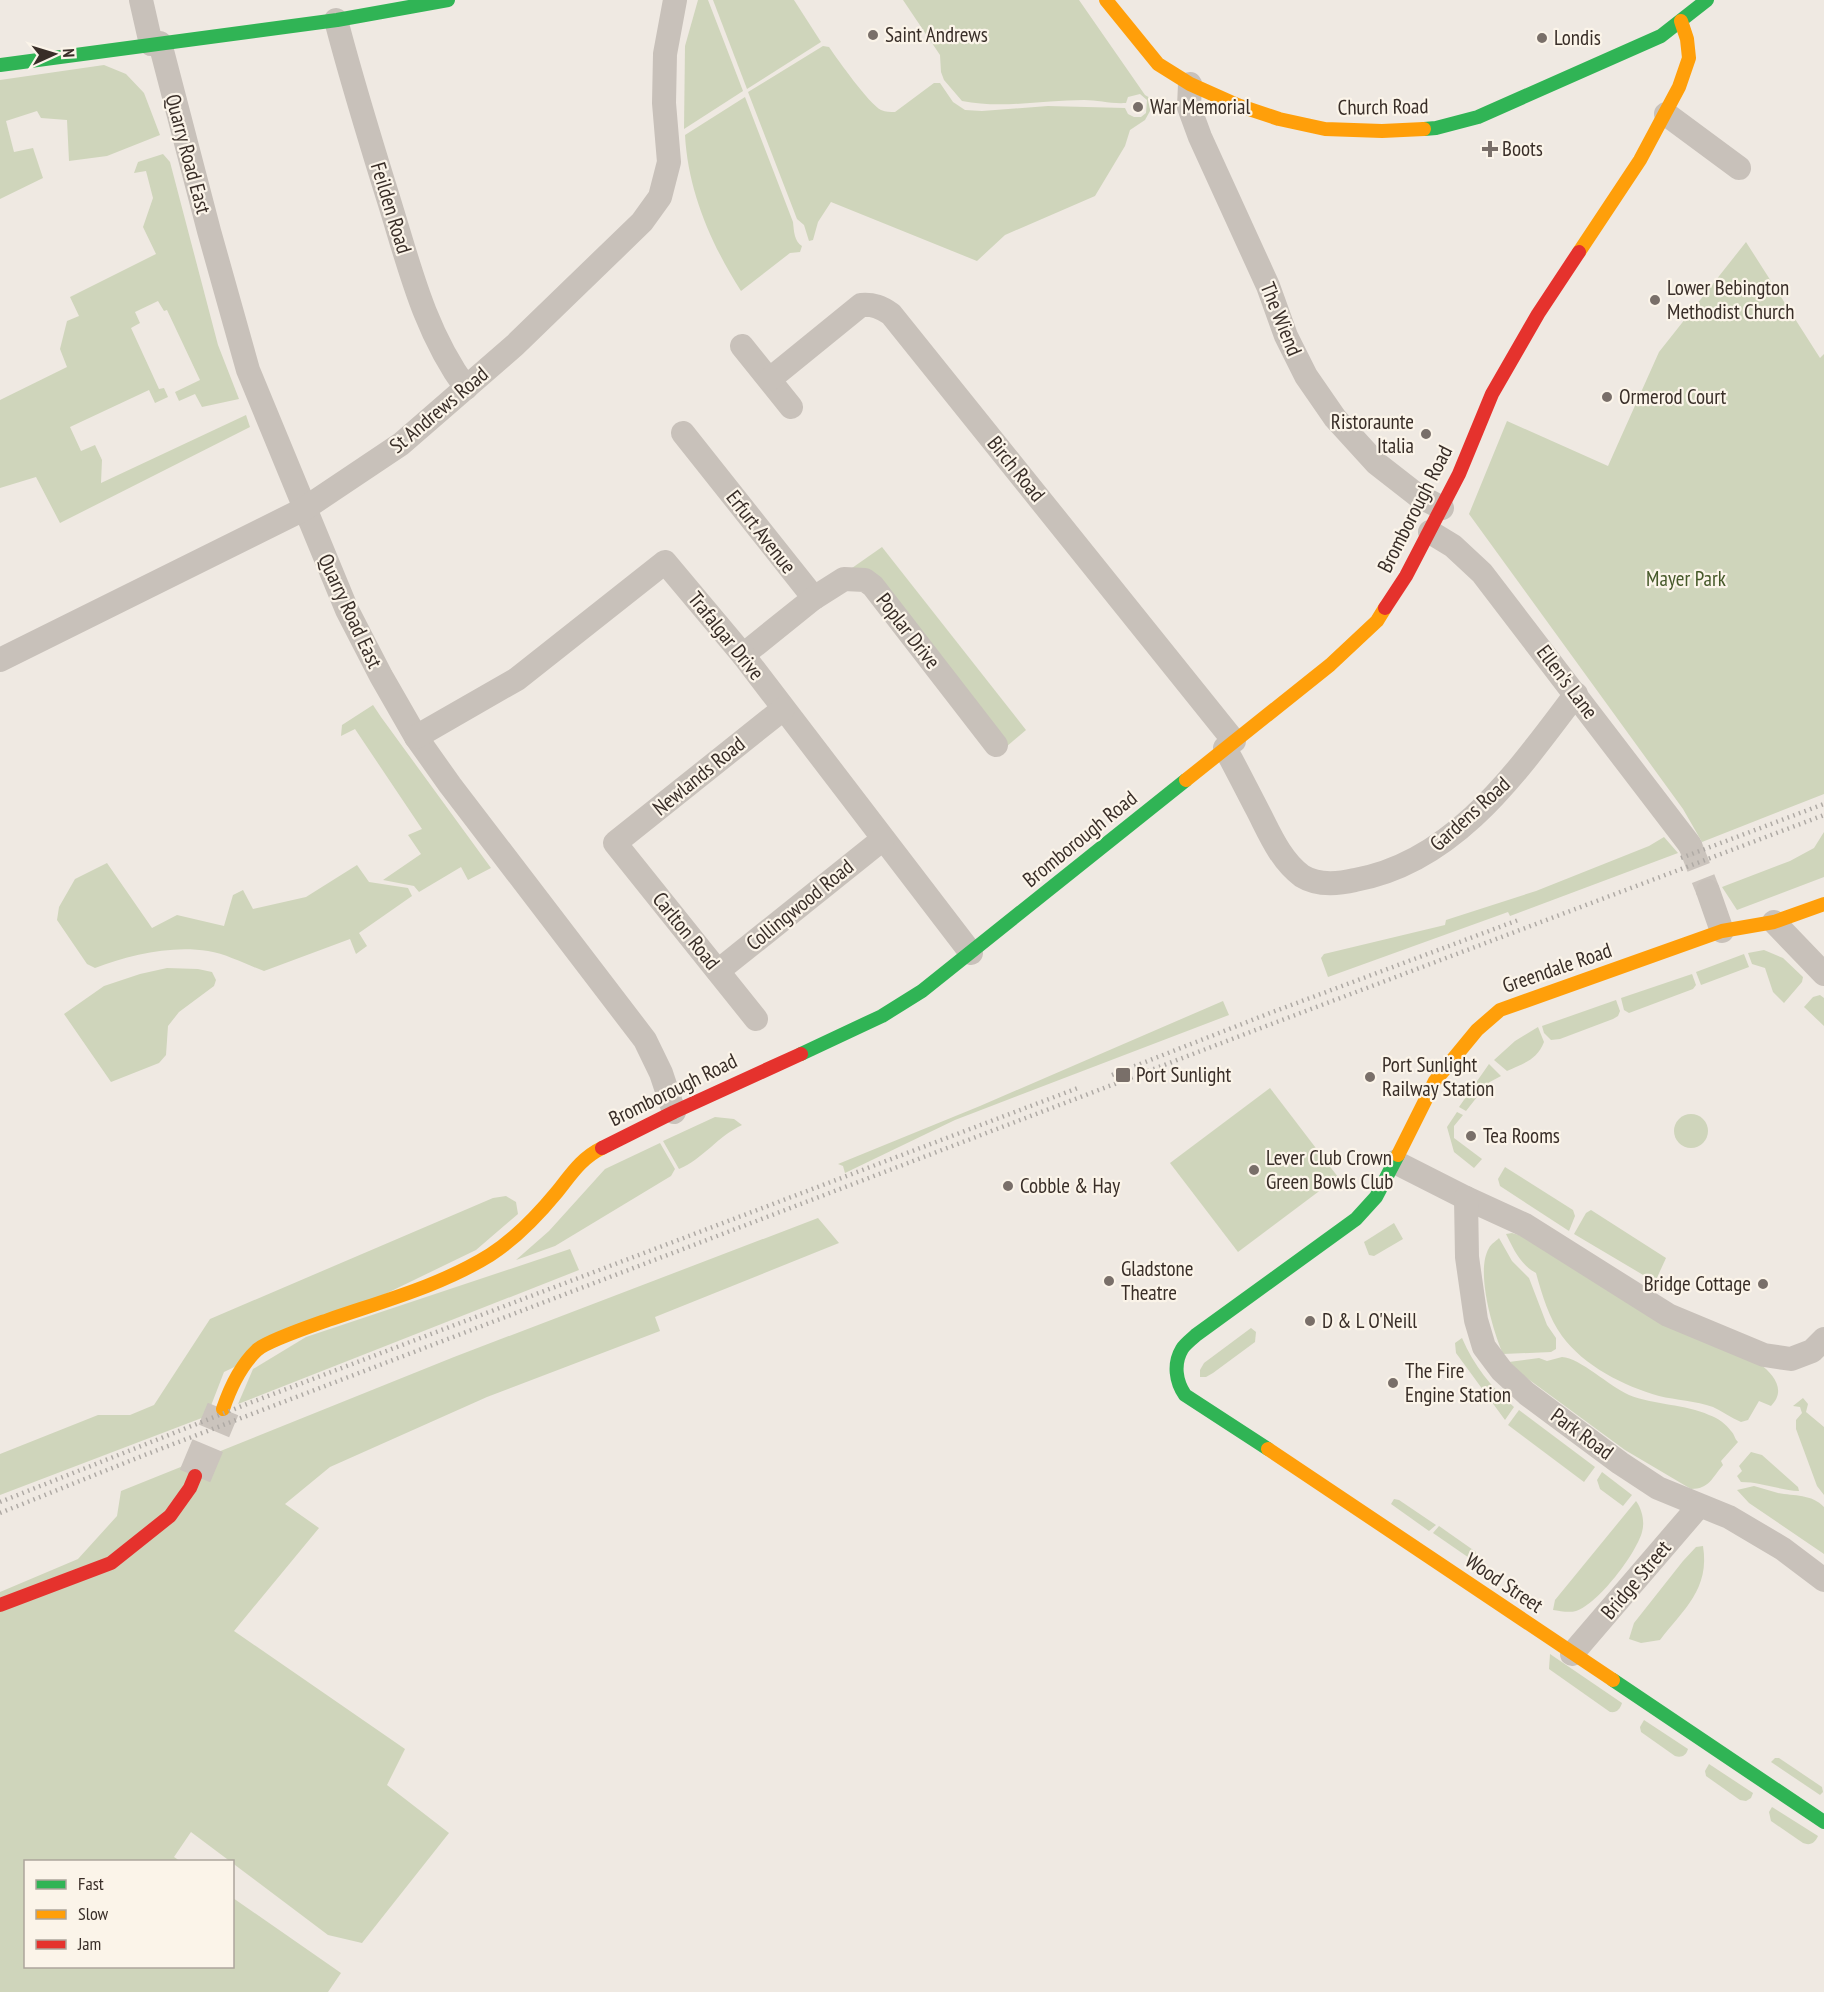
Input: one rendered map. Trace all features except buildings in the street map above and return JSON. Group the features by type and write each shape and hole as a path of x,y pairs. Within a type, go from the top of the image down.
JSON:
{"street":[{"name":"Quarry Road East","path":"141,0 156,43 248,370 347,610 381,676 416,736 450,785 645,1040 661,1073 674,1112"},
{"name":"St Andrews Road","path":"0,660 304,509 401,444 515,345 642,222 660,196 669,162 664,103 665,54 675,0"},
{"name":"Church Road","path":"1106,0 1158,64 1190,84 1237,105 1279,119 1325,129 1382,131 1436,128 1478,117 1548,88 1660,36 1707,0"},
{"path":"0,65 391,12 439,1"},
{"name":"Feilden Road","path":"336,20 353,84 426,318 452,368 466,387"},
{"name":"Bromborough Road","path":"223,1409 232,1383 258,1349 307,1327 441,1281 491,1254 527,1225 557,1192 572,1171 594,1152 674,1112 882,1016 922,991 1330,665 1377,621 1430,532 1503,374 1538,314 1640,160 1666,114 1689,58 1687,39 1681,21"},
{"name":"The Wiend","path":"1190,84 1189,107 1200,137 1263,275 1286,336 1306,376 1335,418 1376,463 1417,495 1442,508"},
{"path":"1666,114 1739,168"},
{"name":"Birch Road","path":"770,379 861,305 871,304 891,314 1230,745"},
{"path":"742,346 790,407"},
{"name":"Erfurt Avenue","path":"683,433 717,460 814,598"},
{"name":"Ellen's Lane","path":"1430,532 1453,546 1482,573 1690,845"},
{"name":"Trafalgar Drive","path":"416,736 517,679 665,562 743,655 971,953"},
{"name":"Poplar Drive","path":"743,655 814,598 844,579 865,580 873,586 996,745"},
{"name":"Gardens Road","path":"1230,745 1276,846 1293,869 1317,883 1342,883 1372,877 1395,868 1443,843 1506,784 1576,694"},
{"name":"Newlands Road","path":"615,843 783,709"},
{"name":"Collingwood Road","path":"718,971 883,839"},
{"name":"Carlton Road","path":"615,843 756,1020"},
{"path":"1708,891 1722,931"},
{"name":"Greendale Road","path":"1176,1369 1182,1348 1196,1335 1356,1219 1376,1197 1435,1081 1477,1030 1500,1010 1722,931 1774,922 1824,904"},
{"path":"1774,922 1824,974"},
{"path":"1395,1162 1525,1225 1668,1315 1764,1355 1791,1359 1818,1345"},
{"name":"Park Road","path":"1466,1198 1469,1272 1476,1320 1484,1347 1502,1371 1527,1394 1649,1481 1699,1506 1729,1517 1783,1550 1824,1580"},
{"name":"Wood Street","path":"1176,1369 1179,1386 1185,1395 1824,1822"},
{"path":"0,1605 111,1563 170,1516 190,1488 195,1476"},
{"name":"Bridge Street","path":"1572,1654 1699,1506"}],"green space":[{"path":"698,0 708,0 743,91 684,129 685,46"},
{"path":"713,0 794,0 821,42 747,89"},
{"path":"903,0 1079,0 1145,95 1150,98 1150,111 1145,120 1130,130 1125,146 1095,196 1005,235 977,261 831,202 818,222 813,240 809,241 804,225 797,219 748,92 823,46 829,47 869,99 885,111 895,112 934,83 940,83 953,102 965,110 982,111 1048,106 1125,108 1128,114 1134,117 1141,117 1146,113 1147,100 1140,94 1128,97 1126,103 1069,100 992,104 962,101 944,80 940,55"},
{"path":"104,65 126,74 144,93 160,135 107,156 69,161 67,120 41,118 37,111 6,121 14,152 33,148 43,178 0,199 0,80"},
{"path":"745,97 793,222 796,239 802,246 800,252 790,253 741,291 720,255 696,197 685,135"},
{"path":"163,154 170,162 218,345 239,399 202,407 195,394 179,401 175,392 200,380 167,310 164,311 158,301 135,312 140,323 131,328 159,389 164,388 168,397 155,403 149,390 70,427 81,451 95,445 102,460 101,483 246,415 250,427 60,523 36,477 0,488 0,400 67,367 60,349 67,321 79,316 70,297 156,254 143,227 153,198 146,171 134,173 138,162"},
{"name":"Mayer Park","path":"1746,242 1820,358 1824,354 1824,794 1702,842 1683,809 1469,514 1507,421 1608,466 1659,352"},
{"path":"882,547 1026,730 1006,747 852,568"},
{"path":"373,705 491,868 468,880 461,867 419,892 414,886 383,880 421,854 408,835 422,829 355,729 341,736 342,725"},
{"path":"1824,832 1824,877 1737,910 1722,887 1790,861 1814,848"},
{"path":"1664,837 1678,853 1510,916 1508,912 1328,977 1321,958 1324,954 1445,925 1446,920 1536,891 1649,846"},
{"path":"107,863 152,928 177,915 224,926 233,895 243,890 253,909 306,897 357,865 369,882 408,888 412,896 359,933 367,946 356,954 350,939 264,971 222,955 194,949 150,952 95,968 87,964 57,920 59,907 75,879"},
{"path":"1764,950 1783,958 1803,977 1802,982 1784,1003 1773,992 1765,968 1752,964 1748,953"},
{"path":"1744,954 1749,967 1701,985 1696,972"},
{"path":"167,968 212,972 216,980 214,986 179,1012 168,1026 166,1055 159,1063 111,1082 64,1014 104,986"},
{"path":"1692,974 1696,985 1693,989 1629,1013 1624,1010 1621,998"},
{"path":"1820,995 1824,998 1824,1026 1804,1007 1813,997"},
{"path":"1616,1000 1620,1011 1613,1019 1560,1039 1551,1040 1544,1033 1542,1026"},
{"path":"1223,1001 1229,1015 955,1120 845,1173 843,1166 838,1164 980,1106"},
{"path":"1538,1027 1544,1042 1534,1057 1507,1071 1494,1060 1515,1041"},
{"path":"1489,1064 1501,1076 1488,1083 1466,1111 1459,1107"},
{"name":"Lever Club Crown Green Bowls Club","path":"1270,1088 1338,1177 1238,1252 1170,1163"},
{"path":"1457,1112 1463,1115 1454,1126 1454,1138 1482,1159 1474,1168 1454,1152 1447,1127"},
{"path":"1691,1114 1703,1119 1708,1131 1703,1143 1691,1148 1679,1143 1674,1131 1679,1119"},
{"path":"715,1117 734,1119 742,1125 725,1135 688,1165 679,1169 663,1141"},
{"path":"660,1143 675,1169 671,1176 555,1246 516,1260 549,1231 605,1169"},
{"path":"1505,1167 1573,1210 1575,1216 1569,1231 1500,1186 1498,1179"},
{"path":"506,1196 516,1202 518,1214 476,1250 224,1372 207,1416 0,1495 0,1454 98,1415 130,1415 154,1405 210,1319 493,1198"},
{"path":"1591,1210 1666,1258 1655,1282 1574,1234 1586,1213"},
{"path":"818,1218 839,1243 655,1317 660,1331 487,1397 330,1467 285,1504 319,1528 234,1631 405,1749 387,1785 449,1833 362,1943 328,1935 234,1864 234,1860 228,1860 191,1832 174,1857 178,1860 24,1860 24,1968 234,1968 234,1899 341,1973 328,1992 0,1992 0,1592 78,1559 117,1516 121,1491 454,1357"},
{"path":"1394,1223 1403,1239 1374,1256 1369,1255 1364,1242"},
{"path":"1506,1234 1522,1236 1760,1364 1776,1383 1778,1394 1776,1400 1771,1406 1759,1401 1748,1420 1741,1422 1713,1407 1659,1396 1632,1387 1593,1366 1571,1347 1557,1329 1543,1298 1536,1273 1522,1261"},
{"path":"1499,1238 1512,1261 1529,1278 1547,1325 1556,1338 1556,1349 1551,1352 1503,1354 1490,1316 1484,1271 1489,1248"},
{"path":"570,1249 579,1270 238,1404 253,1369 306,1337"},
{"path":"1251,1328 1256,1332 1255,1342 1213,1373 1200,1377 1200,1370 1204,1363"},
{"path":"1462,1338 1484,1376 1514,1407 1505,1420 1456,1353 1455,1343"},
{"path":"1562,1357 1586,1367 1629,1395 1700,1411 1716,1418 1727,1426 1738,1442 1721,1461 1723,1465 1710,1482 1697,1489 1691,1489 1625,1450 1517,1371 1509,1362 1539,1358 1547,1361"},
{"path":"1803,1398 1808,1404 1806,1412 1824,1427 1824,1495 1817,1486 1796,1429 1796,1420 1802,1413 1800,1407 1793,1406"},
{"path":"1519,1410 1595,1467 1584,1482 1508,1425"},
{"path":"1751,1452 1762,1455 1798,1487 1799,1491 1741,1482 1737,1476 1742,1471 1739,1466"},
{"path":"1602,1472 1632,1495 1623,1506 1600,1489 1597,1480"},
{"path":"1754,1486 1808,1498 1824,1507 1824,1554 1749,1503 1737,1490"},
{"path":"1394,1499 1436,1525 1429,1531 1391,1504"},
{"path":"1636,1501 1642,1516 1642,1532 1632,1553 1615,1577 1595,1599 1576,1611 1553,1610 1555,1600"},
{"path":"1439,1526 1476,1552 1475,1562 1433,1533"},
{"path":"1703,1546 1703,1574 1686,1608 1660,1640 1641,1643 1629,1639 1634,1623 1683,1561 1696,1547"},
{"path":"1550,1654 1622,1703 1619,1709 1610,1712 1549,1669"},
{"path":"1644,1720 1688,1749 1685,1755 1675,1756 1641,1732 1640,1727"},
{"path":"1779,1758 1822,1787 1823,1792 1820,1795 1771,1762"},
{"path":"1709,1764 1753,1793 1751,1798 1746,1801 1740,1800 1706,1776 1705,1771"},
{"path":"1772,1807 1818,1836 1810,1844 1803,1843 1771,1821 1769,1812"}],"tunnel":[{"path":"1690,845 1708,891"},
{"path":"195,1476 223,1409"}],"railway":[{"path":"1681,858 1824,804"},
{"path":"0,1513 142,1456 1824,815"},
{"path":"1112,1075 1521,919"},
{"path":"0,1502 247,1404 1078,1088"}],"traffic: fast":[{"path":"0,65 337,20 448,0"},
{"path":"1424,129 1478,117 1661,36 1707,0"},
{"path":"801,1054 882,1016 922,991 1186,780"},
{"path":"1268,1449 1185,1395 1179,1384 1177,1373 1179,1355 1183,1347 1196,1335 1356,1219 1376,1197 1398,1155"},
{"path":"1613,1680 1824,1822"}],"traffic: slow":[{"path":"1106,0 1158,64 1190,84 1237,105 1279,119 1325,129 1382,131 1424,129"},
{"path":"1579,252 1640,160 1679,87 1689,58 1687,39 1681,21"},
{"path":"1186,780 1330,665 1377,621 1385,608"},
{"path":"1398,1155 1435,1081 1477,1030 1500,1010 1722,931 1774,922 1824,904"},
{"path":"223,1409 236,1378 262,1346 302,1329 431,1284 490,1255 526,1226 582,1162 602,1148"},
{"path":"1268,1449 1613,1680"}],"traffic: jam":[{"path":"1385,608 1406,576 1459,474 1492,394 1538,314 1579,252"},
{"path":"602,1148 801,1054"},
{"path":"0,1605 111,1563 170,1516 190,1488 195,1476"}],"place":[{"name":"Saint Andrews","path":"873,35"},
{"name":"Londis","path":"1542,38"},
{"name":"War Memorial","path":"1138,107"},
{"name":"Boots","path":"1490,149"},
{"name":"Lower Bebington Methodist Church","path":"1655,300"},
{"name":"Ormerod Court","path":"1607,397"},
{"name":"Ristoraunte Italia","path":"1426,434"},
{"name":"Port Sunlight","path":"1123,1075"},
{"name":"Port Sunlight Railway Station","path":"1370,1077"},
{"name":"Tea Rooms","path":"1471,1136"},
{"name":"Lever Club Crown Green Bowls Club","path":"1254,1170"},
{"name":"Cobble & Hay","path":"1008,1186"},
{"name":"Gladstone Theatre","path":"1109,1281"},
{"name":"Bridge Cottage","path":"1763,1284"},
{"name":"D & L O'Neill","path":"1310,1321"},
{"name":"The Fire Engine Station","path":"1393,1383"}]}
